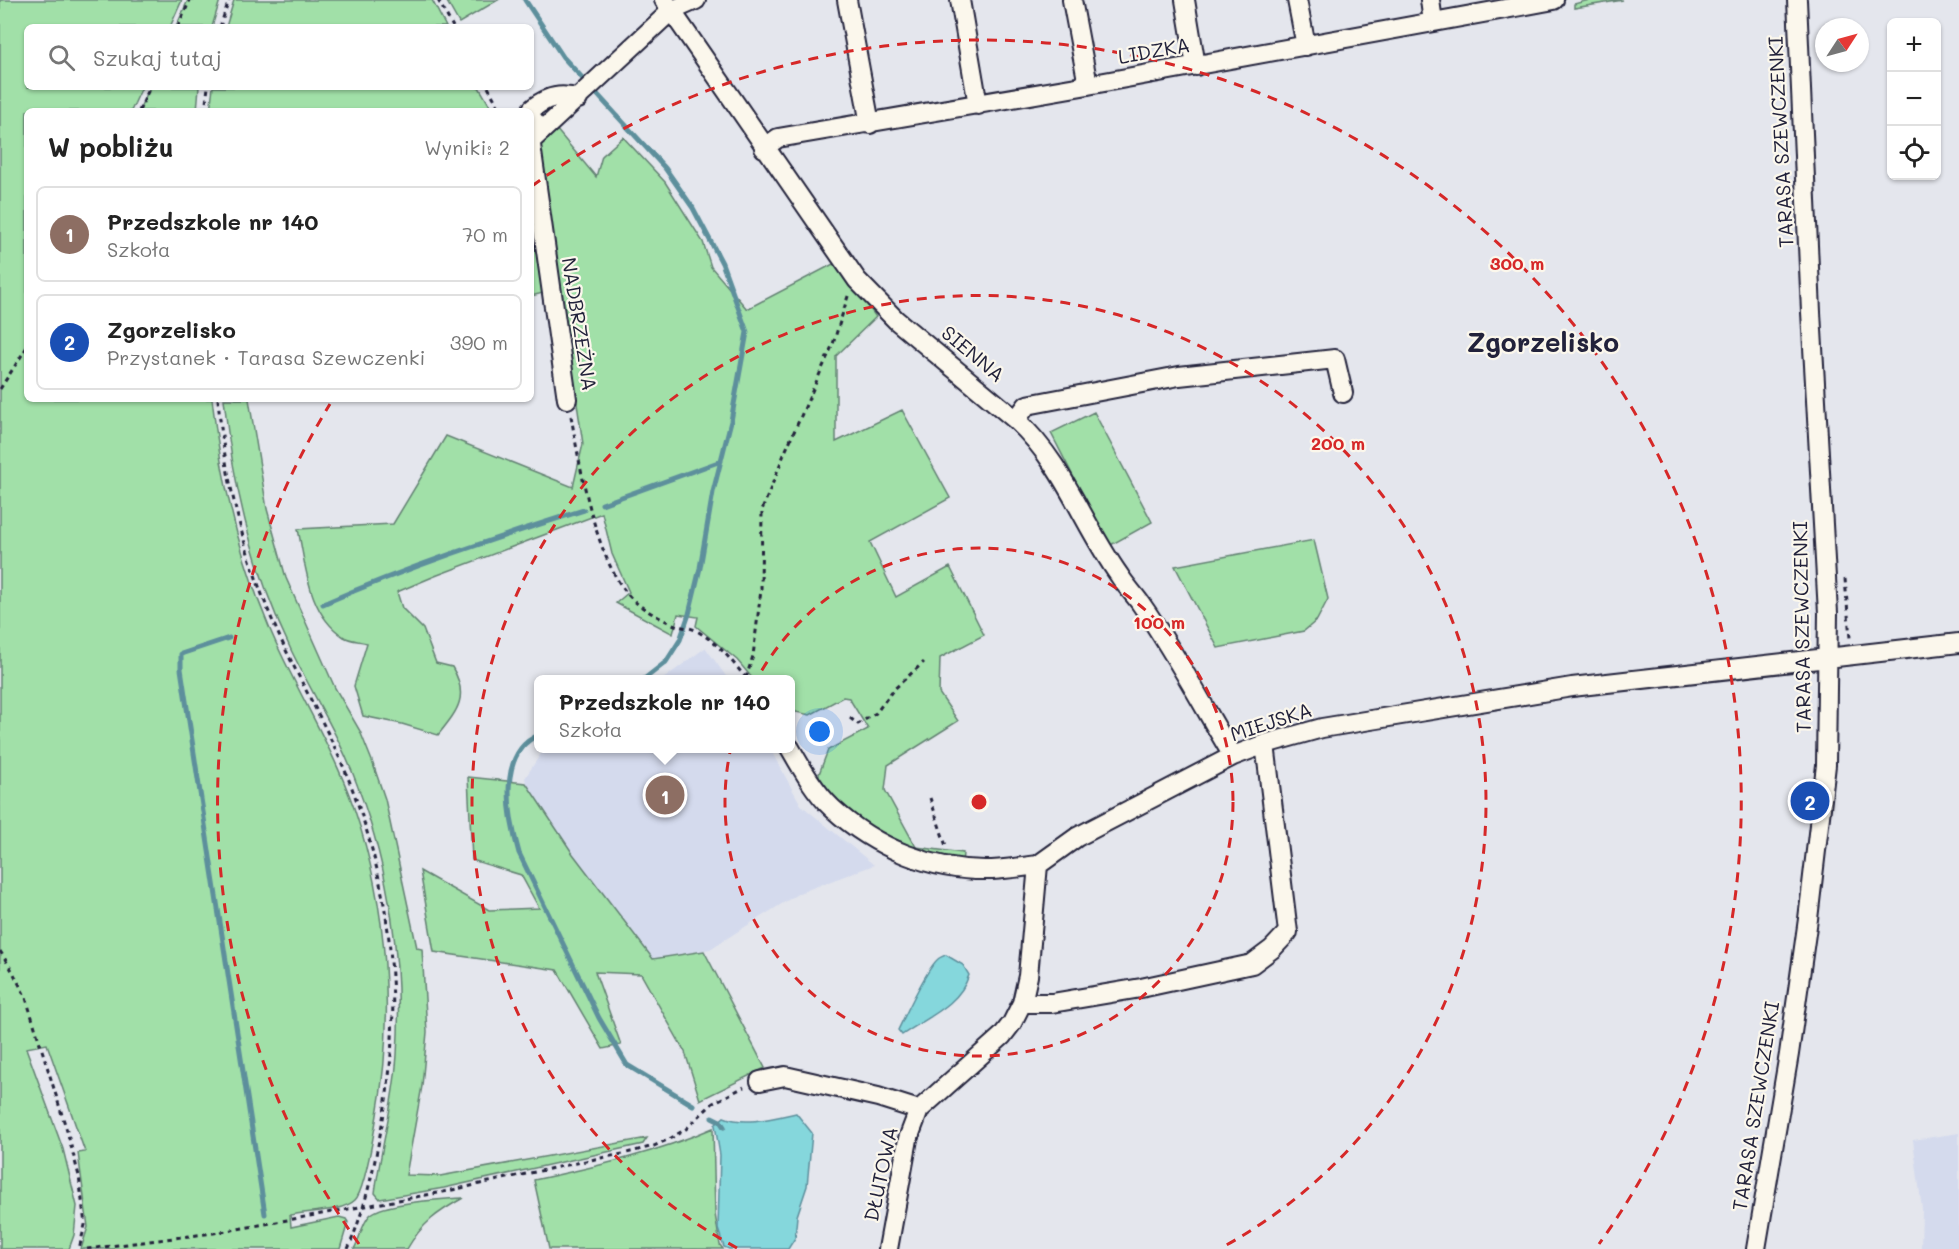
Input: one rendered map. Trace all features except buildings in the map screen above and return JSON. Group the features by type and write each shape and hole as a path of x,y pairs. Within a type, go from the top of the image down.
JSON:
{"street":[{"name":"NADBRZEŻNA","path":"567,399 535,139 586,91 668,6 696,0"},
{"path":"848,0 870,124"},
{"path":"960,0 978,105"},
{"path":"1072,0 1088,86"},
{"path":"1185,0 1196,66"},
{"path":"1298,0 1306,46"},
{"path":"1430,0 1433,22"},
{"name":"LIDZKA","path":"764,148 778,138 1088,86 1554,0"},
{"name":"TARASA SZEWCZENKI","path":"1756,1249 1764,1190 1784,1084 1810,907 1826,765 1828,613 1797,0"},
{"name":"SIENNA","path":"668,6 857,280 896,320 1035,437 1049,456 1118,575 1141,603 1161,634 1233,756"},
{"path":"1016,420 1027,405 1167,378 1335,359 1343,393"},
{"name":"MIEJSKA","path":"1038,865 1077,837 1233,756 1265,744 1322,728 1572,687 1959,643"},
{"path":"1022,1003 1052,1003 1141,988 1252,964 1272,949 1288,932 1265,744"},
{"path":"760,1081 785,1076 878,1097 919,1110 1002,1035 1012,1023 1022,1003 1028,976 1038,865 993,870 953,868 921,861 901,853 856,828 831,808 808,779 793,753"},
{"name":"DŁUTOWA","path":"892,1248 908,1139 919,1110"}],"path":[{"path":"179,24 190,0"},
{"path":"221,24 229,0"},
{"path":"438,0 451,24"},
{"path":"140,108 149,90"},
{"path":"204,108 208,90"},
{"path":"490,90 499,108"},
{"path":"747,675 753,656 761,590 762,510 833,344 848,295 857,280"},
{"path":"0,389 24,351"},
{"name":"NADBRZEŻNA","path":"567,399 591,508 607,562 621,587 639,605 655,615 677,626 695,630 721,648 743,675"},
{"path":"218,402 226,464 246,545 282,642 323,722 356,796 373,853 387,916 394,1012 392,1052 385,1110 363,1207 348,1249"},
{"path":"850,718 858,724 876,713 893,690 924,662"},
{"path":"930,798 953,868"},
{"path":"0,951 14,972 26,998 79,1176 85,1226 79,1249"},
{"path":"87,1249 222,1232 443,1192 623,1154 654,1146 686,1129 713,1103 736,1090 760,1081"}],"shaded area":[{"path":"705,648 725,675 668,675"},
{"path":"541,753 772,753 801,805 874,865 799,893 710,949 653,959 573,854 526,783 525,778"},
{"path":"1959,1133 1959,1249 1921,1249 1922,1209 1913,1140"}],"green space":[{"path":"0,0 182,0 171,24 24,24 24,90 141,90 132,108 24,108 24,402 212,402 226,487 248,572 279,650 345,785 365,846 381,923 385,963 385,1043 382,1082 368,1163 362,1186 355,1200 334,1209 290,1215 291,1227 339,1217 346,1219 348,1222 340,1249 81,1249 88,1227 78,1153 85,1152 47,1044 26,1048 63,1149 77,1206 74,1235 69,1249 0,1249"},
{"path":"188,0 220,0 213,24 177,24"},
{"path":"234,0 432,0 444,24 227,24"},
{"path":"446,0 498,0 459,23"},
{"path":"1589,0 1623,0 1574,8 1574,4"},
{"path":"149,90 199,90 197,108 140,108"},
{"path":"213,90 481,90 491,108 210,108"},
{"path":"556,129 596,177 602,156 623,137 665,182 703,242 711,267 747,309 837,262 876,317 836,356 836,442 902,410 950,498 870,542 896,597 950,567 984,635 940,658 939,693 958,721 888,765 885,790 916,847 963,853 962,864 904,850 836,806 819,784 819,774 828,750 868,729 849,698 843,697 810,715 795,712 795,675 750,675 737,660 696,626 698,617 678,614 673,634 616,603 629,592 612,554 602,513 397,592 402,608 423,629 436,663 452,667 460,687 459,703 456,711 438,735 402,724 363,716 354,686 367,643 344,637 323,616 311,589 298,529 393,524 446,436 573,487 583,444 538,143"},
{"path":"534,233 543,293 534,295"},
{"path":"224,402 249,402 267,509 286,578 335,688 360,731 372,761 385,799 417,948 422,949 427,1032 422,1086 406,1175 440,1176 647,1138 643,1144 444,1188 380,1199 375,1193 397,1055 396,952 386,885 369,819 351,769 292,652 256,560 239,496"},
{"path":"1094,412 1152,522 1109,546 1051,433"},
{"path":"1314,540 1328,599 1317,620 1304,631 1218,648 1175,566"},
{"path":"468,777 526,783 573,854 653,959 704,951 765,1068 700,1100 685,1052 641,974 595,972 621,1045 603,1049 557,970 434,952 420,871 489,910 539,908 521,875 472,860"},
{"path":"713,1128 715,1214 720,1245 723,1249 549,1249 534,1180 647,1152"},
{"path":"463,1198 431,1219 407,1249 354,1249 367,1218 377,1211 414,1202"}],"water":[{"path":"946,955 963,965 969,975 964,986 950,1003 902,1035 898,1030 922,982 933,964"},
{"path":"796,1113 812,1133 807,1186 797,1216 795,1238 788,1249 729,1249 724,1247 718,1229 720,1155 715,1125 724,1117 750,1121"}],"waterway":[{"path":"525,0 563,57 665,168 693,208 722,263 747,332 731,421 713,492 700,568 689,614 680,640 666,662 649,675"},
{"path":"602,504 721,461"},
{"path":"323,604 452,554 584,510"},
{"path":"229,638 181,654 181,669 265,1214"},
{"path":"534,738 525,744 516,756 511,771 510,805 519,853 599,1018 627,1065 693,1105"},
{"path":"712,1117 720,1121 724,1127"}],"place":[{"name":"Przedszkole nr 140","path":"665,795"},
{"name":"Zgorzelisko","path":"1810,801"}],"district":[{"name":"Zgorzelisko","path":"1543,343"}]}
